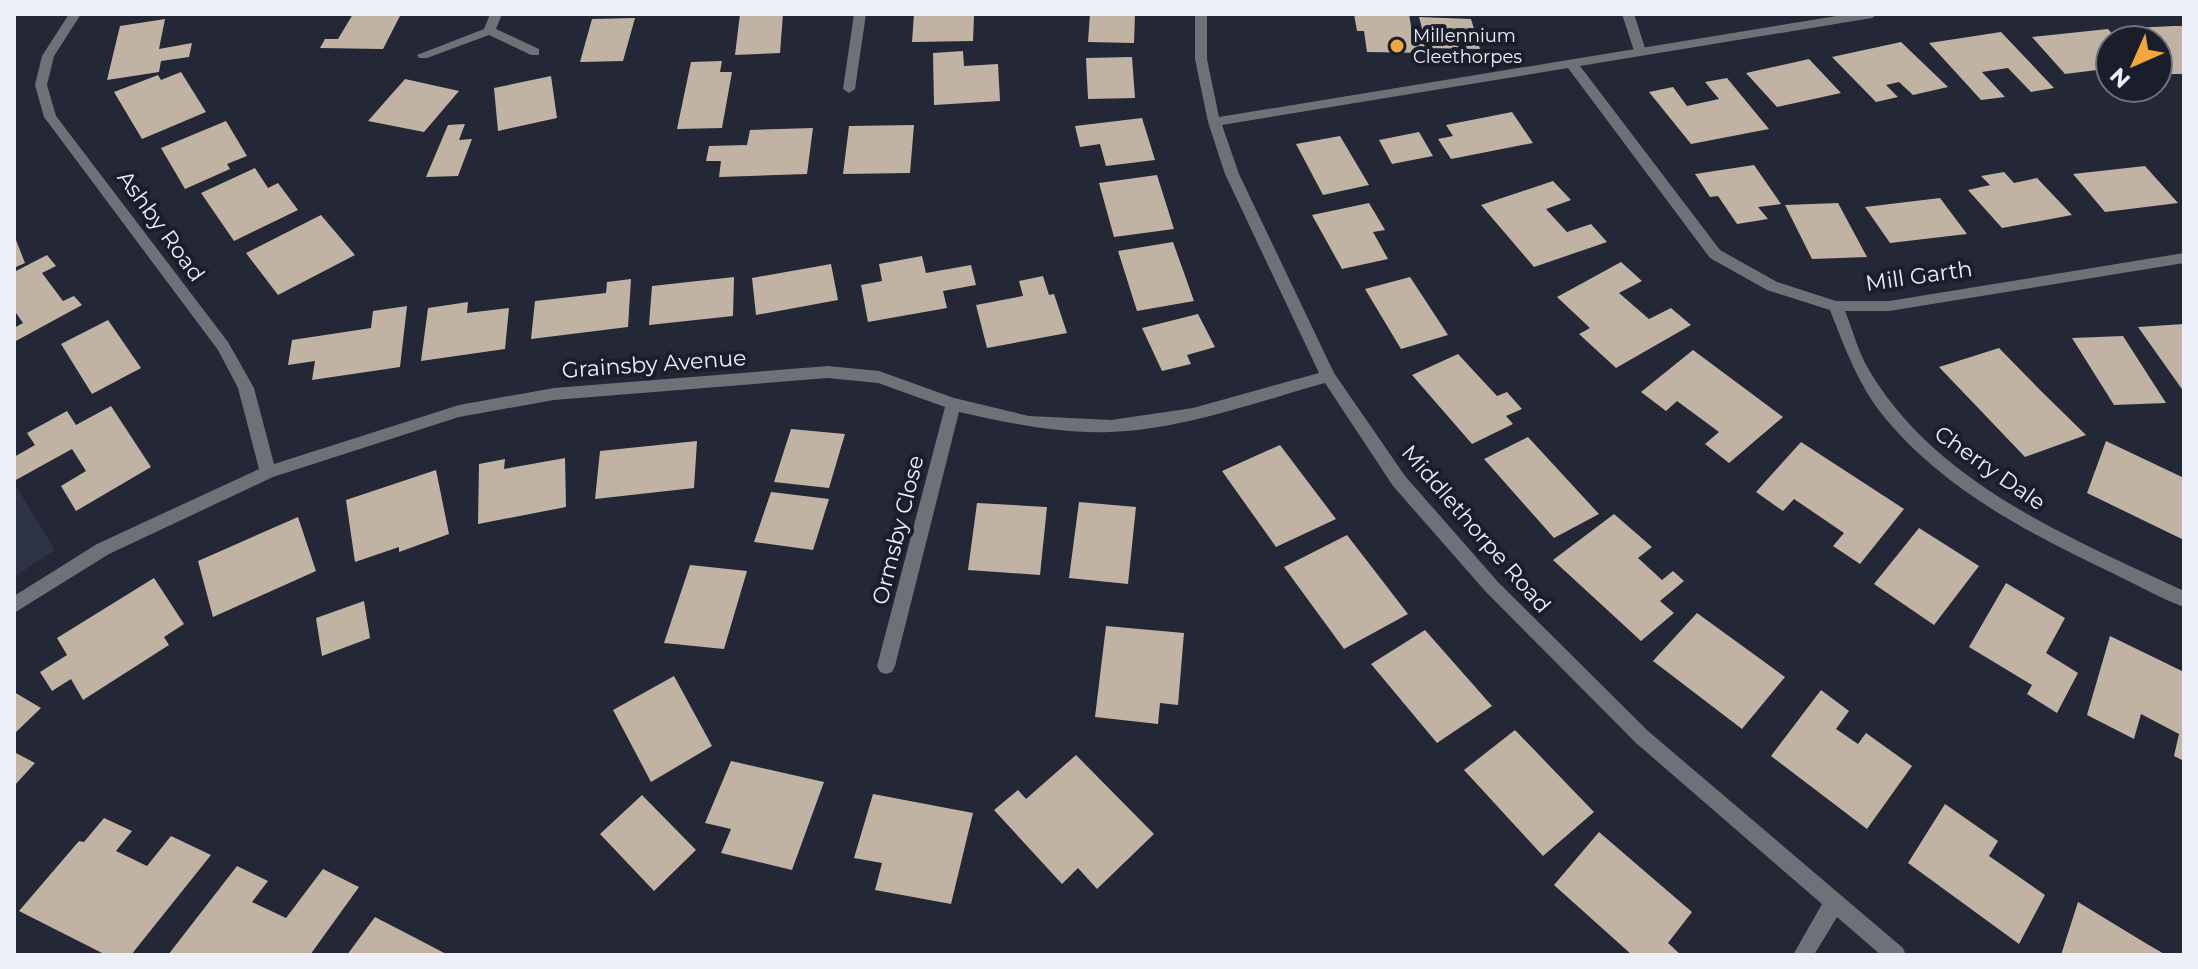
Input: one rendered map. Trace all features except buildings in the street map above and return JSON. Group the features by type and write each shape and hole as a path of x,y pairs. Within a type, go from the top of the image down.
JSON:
{"street":[{"name":"Ashby Road","path":"75,14 48,56 41,85 50,117 223,346 246,388 268,472"},
{"path":"489,31 496,14"},
{"path":"849,89 860,14"},
{"name":"Middlethorpe Road","path":"1201,14 1201,59 1214,122 1232,174 1328,376 1399,481 1492,587 1642,737 1896,955"},
{"path":"1628,14 1640,51"},
{"path":"1214,122 1872,14"},
{"path":"423,55 489,31 535,52"},
{"name":"Mill Garth","path":"1572,64 1715,254 1772,286 1836,306 1889,306 2184,258"},
{"name":"Cherry Dale","path":"1836,306 1865,377 1901,429 1954,475 2015,517 2184,599"},
{"name":"Grainsby Avenue","path":"14,605 103,549 268,472 459,411 554,394 828,372 879,377 953,404 1029,422 1111,426 1193,414 1328,376"},
{"name":"Ormsby Close","path":"886,666 953,404"},
{"path":"1803,955 1834,903"}],"shaded area":[{"path":"14,483 55,550 14,577"}],"place":[{"name":"Millennium Cleethorpes","path":"1397,46"}]}
